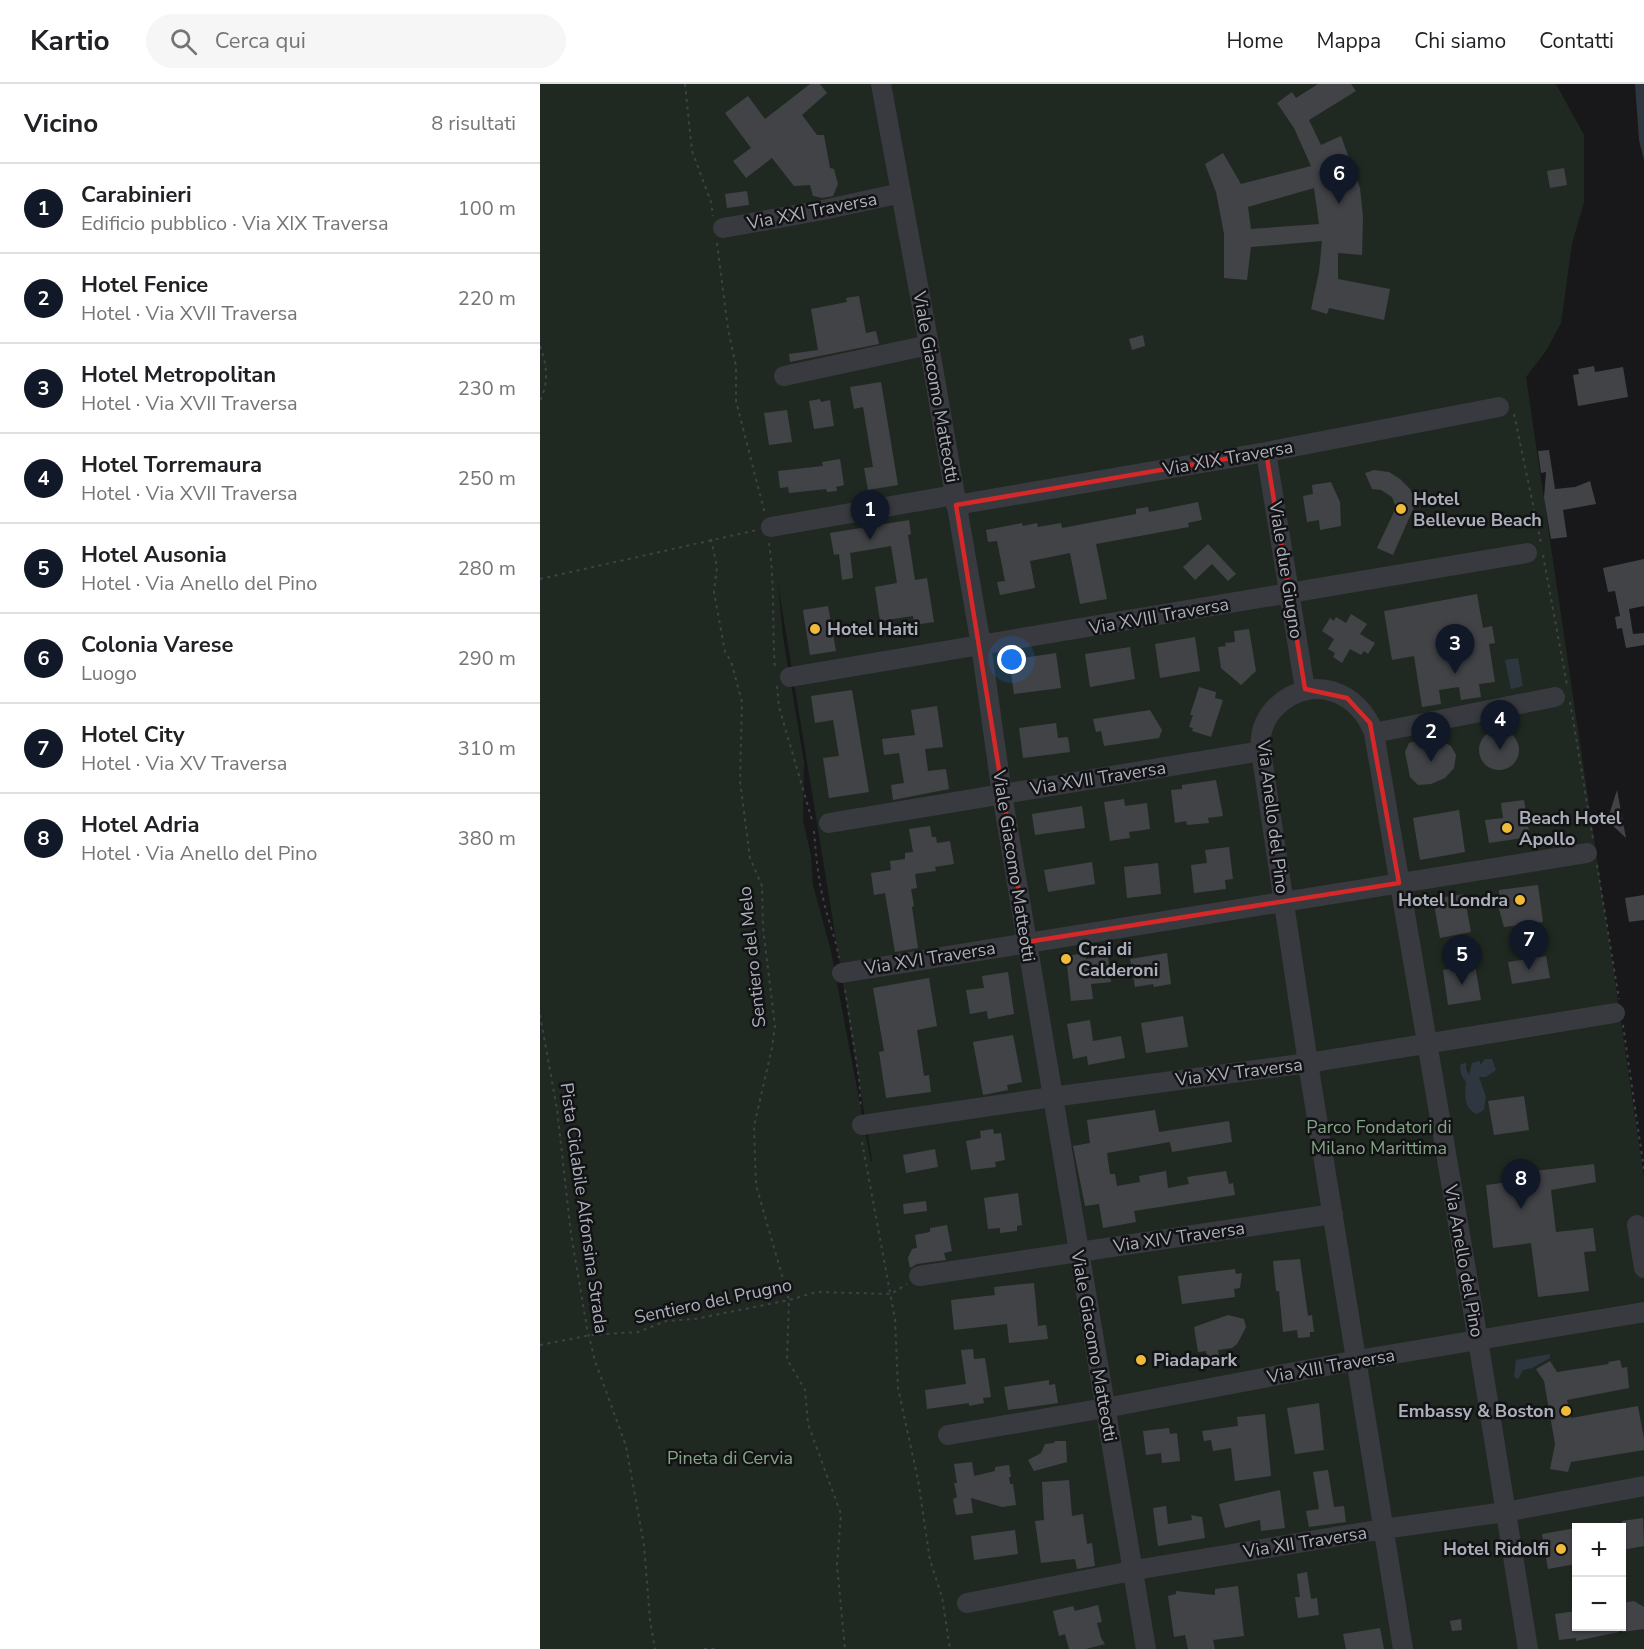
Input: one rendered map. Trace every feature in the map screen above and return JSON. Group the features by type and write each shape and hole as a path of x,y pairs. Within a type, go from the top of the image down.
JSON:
{"street":[{"name":"Viale Giacomo Matteotti","path":"881,84 981,645 1002,794 1146,1649"},
{"name":"Via XXI Traversa","path":"718,231 902,193"},
{"path":"784,376 929,345"},
{"name":"Via XIX Traversa","path":"765,528 1266,452 1499,407"},
{"name":"Viale due Giugno","path":"1266,452 1305,689"},
{"name":"Via XVIII Traversa","path":"781,678 1527,553"},
{"name":"Via Anello del Pino","path":"1403,1649 1358,1360 1308,1063 1261,751 1262,730 1273,710 1289,695 1305,689 1326,690 1347,698 1365,716 1374,733 1478,1340 1528,1649"},
{"path":"1374,733 1555,697"},
{"name":"Via XVII Traversa","path":"829,822 1261,751"},
{"name":"Via XVI Traversa","path":"842,973 1592,852"},
{"name":"Via XV Traversa","path":"862,1125 1308,1063 1619,1011"},
{"name":"Via XIV Traversa","path":"919,1275 1333,1215"},
{"path":"1637,1225 1644,1268"},
{"name":"Via XIII Traversa","path":"948,1435 1358,1360 1644,1312"},
{"name":"Via XII Traversa","path":"967,1603 1133,1570 1383,1529 1505,1512 1644,1486"}],"path":[{"path":"685,84 692,151 711,202 718,231 728,329 736,366 736,401 774,577 773,638 781,678 779,707 814,825 817,867 824,903 836,939 860,1078 862,1142 895,1319 898,1388 918,1480 930,1560 942,1597 950,1649"},
{"path":"540,346 547,370 544,392 540,401"},
{"path":"1499,407 1512,404 1555,612 1644,1170"},
{"path":"540,579 765,528"},
{"name":"Sentiero del Melo","path":"711,539 717,567 714,592 724,652 731,661 742,702 740,781 750,858 762,886 763,928 775,1026 754,1126 756,1185 789,1300 787,1359 805,1390 808,1425 841,1514 837,1564 845,1649"},
{"name":"Pista Ciclabile Alfonsina Strada","path":"540,1015 557,1109 571,1234 589,1336 595,1361 626,1446 644,1545 650,1620 655,1649"},
{"name":"Sentiero del Prugno","path":"540,1345 589,1336 638,1332 666,1321 695,1319 817,1292 891,1294"},
{"path":"704,1649 715,1649"}],"highlighted area":[{"path":"1266,452 1305,689 1347,698 1370,723 1399,883 1027,942 956,505"}],"green space":[{"path":"540,84 1556,84 1584,135 1584,202 1572,244 1561,323 1546,351 1526,377 1644,1178 1644,1649 540,1649","holes":["778,584 872,1161 831,951 813,885 811,856 803,821 804,762 783,637"]}],"shaded area":[{"path":"1635,84 1644,84 1644,160 1639,140"},
{"path":"1518,658 1523,686 1511,689 1505,660"},
{"path":"1485,1059 1492,1059 1496,1070 1486,1077 1479,1077 1486,1097 1484,1110 1477,1114 1467,1104 1466,1082 1460,1066 1466,1063 1469,1075 1472,1063 1480,1061 1480,1065"},
{"path":"1550,1354 1550,1358 1532,1368 1523,1370 1518,1379 1514,1377 1516,1360"}],"building":[{"path":"810,84 820,84 827,93 802,115 817,135 824,135 830,168 834,169 838,184 833,196 822,198 813,196 810,185 794,186 772,158 746,178 733,161 751,148 725,113 748,96 765,119"},
{"path":"1318,84 1351,84 1356,91 1309,120 1321,145 1341,136 1360,188 1363,217 1362,255 1338,253 1338,279 1390,289 1384,320 1329,308 1327,314 1311,309 1319,272 1322,241 1251,247 1247,280 1224,278 1224,234 1216,192 1205,164 1223,153 1241,184 1311,166 1294,128 1277,103 1292,92 1296,98","holes":["1314,188 1319,224 1251,229 1248,207"]},
{"path":"1564,168 1567,185 1550,188 1547,171"},
{"path":"747,191 749,205 727,208 725,194"},
{"path":"859,296 866,333 876,331 879,344 790,362 789,354 818,350 811,309 847,302 846,298"},
{"path":"1143,335 1145,346 1132,350 1129,339"},
{"path":"1594,366 1595,372 1623,367 1628,397 1578,406 1573,375 1579,374 1578,369"},
{"path":"881,382 898,485 868,490 864,468 873,467 863,407 854,409 850,387"},
{"path":"820,399 821,402 830,400 834,426 814,429 809,401"},
{"path":"787,410 792,442 769,445 764,413"},
{"path":"1549,450 1555,489 1575,487 1590,481 1596,504 1563,510 1567,537 1551,539 1544,498 1546,472 1541,473 1538,451"},
{"path":"840,459 844,485 836,487 837,491 827,492 826,489 789,493 788,487 780,488 778,471 823,466 822,462"},
{"path":"1374,470 1389,472 1400,479 1410,489 1414,499 1414,507 1393,555 1377,548 1395,505 1392,497 1381,490 1372,489 1365,473"},
{"path":"1331,482 1340,502 1341,526 1320,530 1319,520 1307,522 1303,496 1313,494 1312,485"},
{"path":"1198,502 1202,520 1188,523 1189,527 1096,544 1107,599 1080,604 1070,553 1030,561 1035,588 1000,595 997,582 1005,581 997,541 988,542 986,530 1022,523 1023,526 1037,523 1038,527 1061,523 1062,528 1136,514 1136,509 1148,507 1149,512"},
{"path":"909,520 911,534 908,535 915,580 927,578 934,622 914,625 913,616 880,621 875,587 897,583 891,546 850,553 853,578 842,580 839,554 834,555 830,533"},
{"path":"1208,544 1236,574 1228,581 1212,564 1195,580 1183,567"},
{"path":"1644,559 1644,606 1629,609 1633,634 1644,633 1644,645 1626,648 1622,628 1617,629 1615,617 1620,616 1615,591 1608,592 1603,568"},
{"path":"1477,594 1483,628 1492,626 1495,643 1489,644 1495,682 1479,684 1481,697 1461,700 1459,687 1439,690 1441,704 1422,707 1414,656 1392,660 1384,611"},
{"path":"828,606 836,651 810,655 803,610"},
{"path":"1351,614 1367,624 1360,634 1375,643 1368,654 1364,651 1361,655 1350,649 1342,663 1333,657 1335,653 1328,649 1334,639 1322,631 1330,618 1334,621 1336,617 1346,623"},
{"path":"1249,629 1256,671 1241,685 1221,668 1218,647 1226,646 1225,643 1235,642 1234,631"},
{"path":"1195,637 1200,671 1160,678 1155,644"},
{"path":"1130,647 1135,679 1090,687 1085,654"},
{"path":"1056,653 1061,688 1014,694 1009,660"},
{"path":"1199,687 1216,692 1215,698 1223,700 1211,737 1192,731 1193,728 1189,727 1193,715 1190,715"},
{"path":"852,690 869,792 829,798 823,758 839,756 833,720 815,723 811,696"},
{"path":"937,706 943,747 925,749 928,771 946,769 949,789 893,800 891,785 904,783 899,753 884,755 882,739 915,735 911,710"},
{"path":"1150,710 1162,730 1159,738 1104,746 1101,731 1096,732 1093,719"},
{"path":"1056,723 1058,738 1068,737 1070,752 1023,758 1019,728"},
{"path":"1499,730 1507,731 1513,736 1518,742 1518,758 1513,764 1507,769 1499,770 1491,769 1485,764 1480,758 1479,750 1480,742 1485,736 1491,731"},
{"path":"1420,740 1444,742 1451,746 1456,755 1454,768 1445,778 1431,784 1418,785 1410,777 1405,752 1409,743"},
{"path":"1216,780 1223,816 1208,818 1209,823 1187,825 1186,821 1175,823 1171,790 1182,789 1182,785"},
{"path":"1617,790 1626,838 1611,824 1609,819"},
{"path":"1124,799 1125,806 1147,803 1150,829 1129,832 1130,838 1110,841 1104,802"},
{"name":"Beach Hotel Apollo","path":"1524,800 1530,837 1489,843 1485,820 1503,818 1501,803"},
{"path":"1082,806 1085,828 1035,835 1032,814"},
{"path":"1459,810 1465,852 1420,860 1413,818"},
{"path":"930,826 932,837 936,837 937,843 950,841 954,864 935,867 936,871 915,874 917,888 911,889 918,948 895,952 885,893 874,895 871,873 891,870 890,861 905,859 905,853 913,852 909,829"},
{"path":"1229,847 1233,879 1225,880 1226,889 1194,893 1191,865 1207,863 1205,850"},
{"path":"1092,862 1095,884 1048,892 1044,870"},
{"path":"1158,863 1161,894 1127,898 1124,867"},
{"name":"Hotel Londra","path":"1538,885 1543,922 1504,927 1499,909 1499,890"},
{"path":"1464,894 1471,932 1440,938 1433,899"},
{"path":"1644,895 1644,920 1629,922 1625,898"},
{"path":"1086,953 1086,959 1108,956 1111,982 1091,984 1093,999 1071,1001 1066,956"},
{"path":"1167,953 1171,984 1135,987 1130,959"},
{"path":"1546,956 1550,978 1512,984 1508,962"},
{"path":"1475,965 1481,1000 1448,1005 1443,970"},
{"path":"1008,972 1014,1014 988,1019 987,1011 970,1014 966,990 984,988 982,976"},
{"path":"929,978 937,1026 917,1030 924,1076 929,1075 931,1092 886,1098 879,1052 884,1051 873,988"},
{"path":"1183,1016 1188,1047 1146,1053 1141,1023"},
{"path":"1090,1020 1093,1041 1121,1036 1125,1058 1088,1065 1087,1056 1073,1059 1067,1024"},
{"path":"1013,1035 1022,1082 1007,1085 1008,1090 983,1095 973,1042"},
{"path":"1524,1096 1529,1130 1494,1135 1488,1101"},
{"path":"1155,1110 1159,1132 1229,1121 1232,1142 1172,1152 1170,1142 1107,1153 1110,1174 1115,1174 1117,1186 1140,1182 1139,1176 1166,1171 1168,1188 1189,1184 1187,1177 1226,1171 1229,1184 1233,1183 1235,1195 1134,1211 1136,1222 1103,1228 1099,1204 1085,1206 1073,1146 1090,1143 1087,1120"},
{"path":"993,1129 994,1134 1001,1133 1005,1160 995,1162 996,1167 971,1170 966,1141 981,1138 980,1131"},
{"path":"935,1149 938,1167 906,1173 903,1155"},
{"path":"1594,1164 1596,1182 1551,1190 1556,1232 1593,1228 1596,1251 1584,1252 1589,1291 1538,1297 1531,1243 1493,1248 1486,1185 1509,1182 1508,1174"},
{"path":"1018,1193 1022,1225 1017,1226 1017,1231 1000,1233 1000,1228 988,1229 984,1198"},
{"path":"926,1201 927,1211 904,1214 903,1204"},
{"path":"947,1225 952,1251 944,1253 946,1260 917,1264 910,1268 908,1258 912,1249 917,1248 915,1235 930,1232 930,1228"},
{"path":"1300,1259 1308,1316 1312,1315 1314,1332 1310,1332 1310,1337 1298,1338 1297,1330 1283,1332 1273,1261"},
{"path":"1235,1269 1236,1274 1242,1273 1240,1288 1234,1289 1235,1297 1182,1304 1178,1276"},
{"path":"1034,1283 1038,1326 1046,1325 1048,1339 1009,1343 1007,1324 954,1330 951,1300 995,1295 994,1287"},
{"path":"1228,1315 1244,1319 1246,1327 1237,1344 1232,1348 1218,1350 1219,1359 1208,1361 1206,1351 1198,1352 1194,1327"},
{"path":"973,1349 974,1359 985,1358 991,1397 983,1398 984,1403 969,1406 969,1403 927,1409 925,1390 966,1384 961,1350"},
{"name":"Embassy & Boston","path":"1620,1360 1622,1368 1627,1367 1629,1388 1567,1400 1571,1418 1638,1406 1644,1450 1571,1462 1568,1472 1550,1469 1555,1444 1544,1381 1536,1369 1550,1361 1557,1372 1609,1364 1608,1362"},
{"path":"1049,1380 1049,1385 1055,1384 1058,1403 1008,1410 1004,1387"},
{"path":"1319,1403 1324,1450 1295,1454 1287,1408"},
{"path":"1265,1414 1271,1476 1235,1481 1231,1448 1213,1451 1211,1440 1204,1441 1202,1431 1238,1426 1237,1417"},
{"path":"1169,1428 1170,1434 1177,1433 1180,1461 1162,1463 1161,1453 1146,1455 1143,1431"},
{"path":"1066,1441 1067,1462 1034,1471 1028,1460 1041,1453 1045,1444"},
{"path":"972,1462 974,1476 995,1471 995,1467 1009,1465 1010,1484 1013,1484 1016,1505 1002,1507 971,1498 973,1513 956,1515 953,1499 957,1497 954,1464"},
{"path":"1328,1470 1334,1507 1344,1506 1346,1522 1309,1527 1306,1511 1319,1509 1313,1472"},
{"path":"1069,1480 1072,1516 1083,1514 1087,1544 1092,1543 1095,1566 1077,1569 1075,1559 1041,1563 1035,1521 1044,1520 1042,1482"},
{"path":"1280,1490 1285,1528 1261,1531 1260,1520 1225,1528 1219,1504"},
{"path":"1166,1506 1168,1524 1192,1520 1191,1515 1202,1517 1205,1538 1158,1546 1153,1508"},
{"path":"1643,1518 1644,1546 1626,1549 1626,1523 1622,1521"},
{"name":"Hotel Ridolfi","path":"1572,1529 1572,1565 1548,1569 1542,1534"},
{"path":"1015,1530 1018,1554 974,1560 971,1536"},
{"path":"1307,1572 1311,1599 1317,1598 1319,1615 1298,1618 1295,1597 1300,1597 1297,1574"},
{"path":"1238,1586 1244,1636 1213,1640 1215,1649 1188,1649 1185,1635 1174,1637 1168,1596 1176,1594 1176,1591 1215,1595 1215,1589"},
{"path":"1634,1601 1644,1607 1644,1629 1622,1632 1626,1631 1626,1602"},
{"path":"1098,1605 1102,1622 1097,1623 1105,1644 1086,1649 1069,1649 1065,1634 1059,1636 1053,1611 1073,1606 1075,1611"},
{"path":"1572,1612 1572,1631 1619,1632 1576,1641 1576,1638 1559,1640 1555,1614"},
{"path":"1461,1619 1462,1630 1452,1631 1450,1621"},
{"path":"1380,1628 1384,1649 1346,1649 1343,1634"}],"place":[{"name":"Colonia Varese","path":"1339,204"},
{"name":"Hotel Bellevue Beach","path":"1401,509"},
{"name":"Carabinieri","path":"870,540"},
{"name":"Hotel Haiti","path":"815,629"},
{"name":"Hotel Metropolitan","path":"1455,674"},
{"name":"Hotel Torremaura","path":"1500,750"},
{"name":"Hotel Fenice","path":"1431,762"},
{"name":"Beach Hotel Apollo","path":"1507,828"},
{"name":"Hotel Londra","path":"1520,900"},
{"name":"Crai di Calderoni","path":"1066,959"},
{"name":"Hotel City","path":"1529,970"},
{"name":"Hotel Ausonia","path":"1462,985"},
{"name":"Hotel Adria","path":"1521,1209"},
{"name":"Piadapark","path":"1141,1360"},
{"name":"Embassy & Boston","path":"1566,1411"},
{"name":"Hotel Ridolfi","path":"1561,1549"}],"park label":[{"name":"Parco Fondatori di Milano Marittima","path":"1379,1137"},
{"name":"Pineta di Cervia","path":"730,1458"}]}
